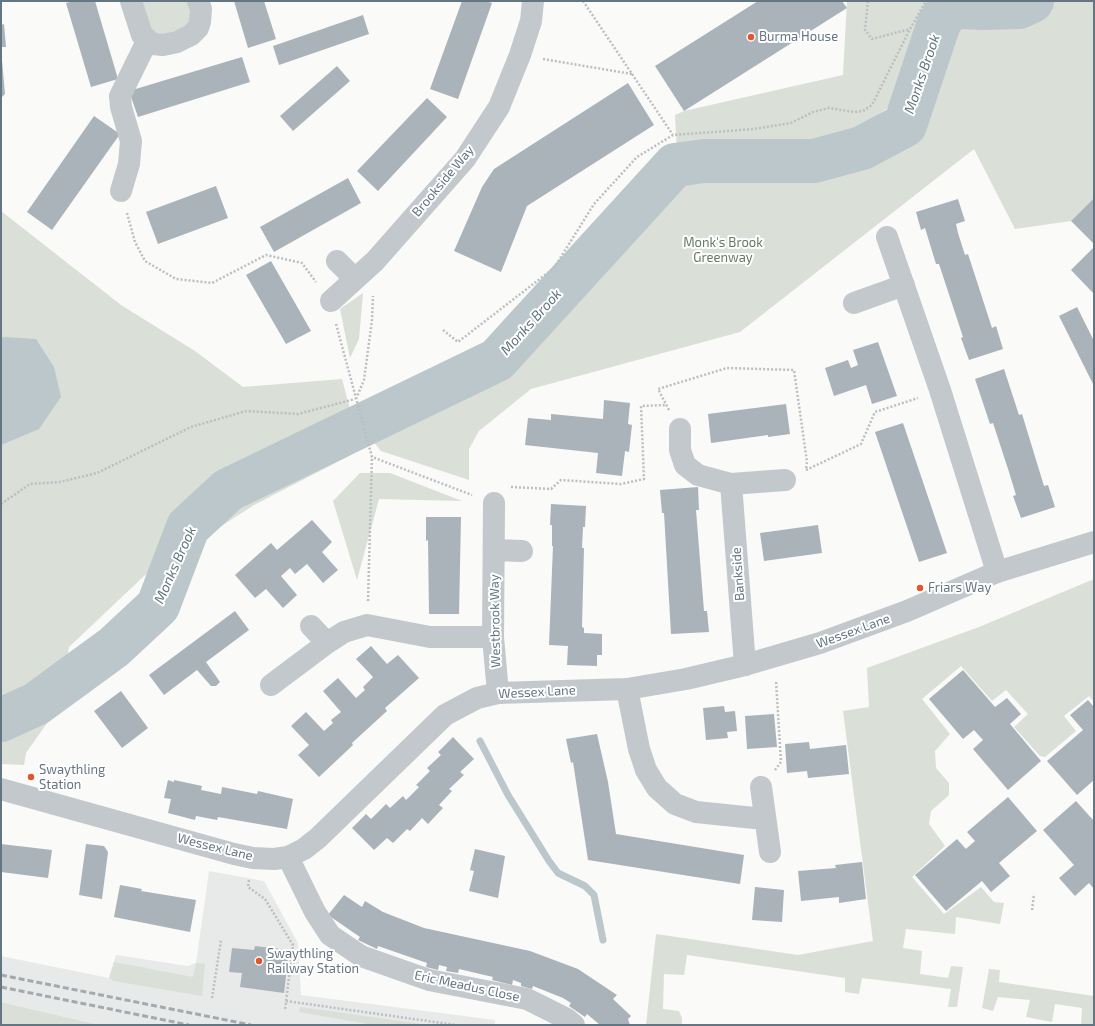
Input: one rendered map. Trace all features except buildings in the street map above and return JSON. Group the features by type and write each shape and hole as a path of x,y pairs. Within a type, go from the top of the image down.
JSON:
{"street":[{"path":"131,1 142,35 148,42 163,45 177,42 191,35 200,22 201,9 198,1"},
{"name":"Brookside Way","path":"331,301 375,260 465,159 499,107 520,55 531,21 533,1"},
{"path":"121,191 129,164 131,141 121,107 120,96 148,42"},
{"path":"887,237 940,390 997,572"},
{"path":"337,261 354,279"},
{"path":"854,303 904,285"},
{"path":"680,429 680,450 685,465 698,475 731,484 785,480"},
{"name":"Bankside","path":"731,484 745,665"},
{"name":"Westbrook Way","path":"494,503 493,637 498,693"},
{"name":"Wessex Lane","path":"1,789 253,858 274,859 288,857 304,849 318,838 445,715 477,698 498,693 627,689 686,679 745,665 775,657 906,611 997,572 1094,542"},
{"path":"494,550 522,551"},
{"path":"271,686 327,643 344,632 367,625 430,637 493,637"},
{"path":"311,626 327,643"},
{"path":"627,689 639,749 646,770 657,788 675,804 696,812 764,819"},
{"path":"761,787 764,819 770,852"},
{"name":"Eric Meadus Close","path":"288,857 315,912 330,935 361,956 429,980 527,999 567,1019 574,1025"}],"path":[{"path":"583,1 673,135"},
{"path":"868,1 865,30 872,39 910,29"},
{"path":"443,330 458,342 554,268 594,204 637,157 673,135 754,129 791,123 813,112 829,108 854,112 863,111 872,105 910,29 926,1"},
{"path":"520,55 633,74"},
{"path":"121,191 135,242 145,261 176,279 212,283 266,255 302,263 331,301 355,399 372,457 367,625"},
{"path":"1,504 30,484 60,482 96,473 191,428 246,411 298,414 355,399 364,380 372,320 375,260"},
{"path":"680,429 658,389 727,368 794,370 807,462 806,470"},
{"path":"785,480 861,444 876,412 940,390"},
{"path":"372,457 494,503 511,487 552,489 561,480 621,484 644,479 641,406 666,405"},
{"path":"761,787 782,762 775,657"},
{"path":"253,858 248,887 265,899 293,945 285,1010"},
{"path":"1032,910 1034,894"},
{"path":"212,998 221,940"},
{"path":"286,1001 456,1025"}],"shaded area":[{"path":"1,338 36,339 54,367 61,397 39,429 1,445"},
{"path":"209,871 264,881 298,943 301,995 495,1020 495,1025 100,1025 1,1002 1,956 109,978 116,955 188,966 196,963"}],"green space":[{"path":"140,1 189,1 193,15 187,27 159,36 153,34"},
{"path":"847,1 945,1 936,6 933,11 920,41 907,87 892,105 849,135 827,143 778,149 677,153 675,115 684,111 843,75"},
{"name":"Monk's Brook Greenway","path":"1054,1 1094,1 1094,198 1071,221 1015,229 974,149 740,332 531,389 479,431 469,449 469,480 381,451 373,441 410,424 447,400 502,375 686,181 702,175 735,176 817,168 856,159 884,145 910,129 938,65 952,20 960,16 1029,20 1046,11"},
{"path":"1,211 121,305 195,351 243,387 342,379 360,447 351,455 254,505 144,576 69,647 59,706 26,753 24,765 1,764"},
{"path":"363,293 359,339 350,358 340,309"},
{"path":"360,473 390,473 462,501 379,499 357,580 333,501"},
{"path":"1094,579 1094,702 1089,696 1064,716 1076,731 1045,757 1040,756 1014,727 1028,714 1006,690 992,701 961,666 922,699 950,734 935,751 936,768 949,783 949,795 931,811 929,824 945,846 912,877 944,914 981,887 994,902 1004,903 1000,924 956,917 955,934 906,929 903,948 922,951 920,974 948,978 951,966 963,967 957,1007 948,1007 951,989 862,978 859,994 845,992 845,978 687,955 684,975 664,974 663,1009 679,1011 682,1018 682,1025 646,1025 656,934 798,955 873,941 843,711 869,707 867,668 979,627"},
{"path":"114,962 193,977 196,963 205,964 202,996 114,981 109,978"},
{"path":"989,969 1000,970 999,982 1094,996 1094,1025 1081,1025 1082,1008 1055,1004 1052,1022 1026,1017 1030,1000 998,997 993,1011 982,1008"},
{"path":"1,1002 61,1016 100,1025 1,1025"},
{"path":"300,1007 429,1025 373,1025 299,1012"}],"waterway":[{"name":"Monks Brook","path":"1,720 36,704 114,647 158,606 188,527 228,490 497,360 675,165 704,161 814,161 862,148 905,125 939,23 948,10 959,7 1019,7 1032,1"},
{"path":"323,444 331,458"},
{"path":"480,741 508,795 549,861 558,873 585,886 594,895 603,940"}],"railway":[{"path":"1,975 251,1025"},
{"path":"1,987 189,1025"}],"place":[{"name":"Burma House","path":"751,37"},
{"name":"Friars Way","path":"920,588"},
{"name":"Swaythling Station","path":"31,777"},
{"name":"Swaythling Railway Station","path":"259,961"}]}
